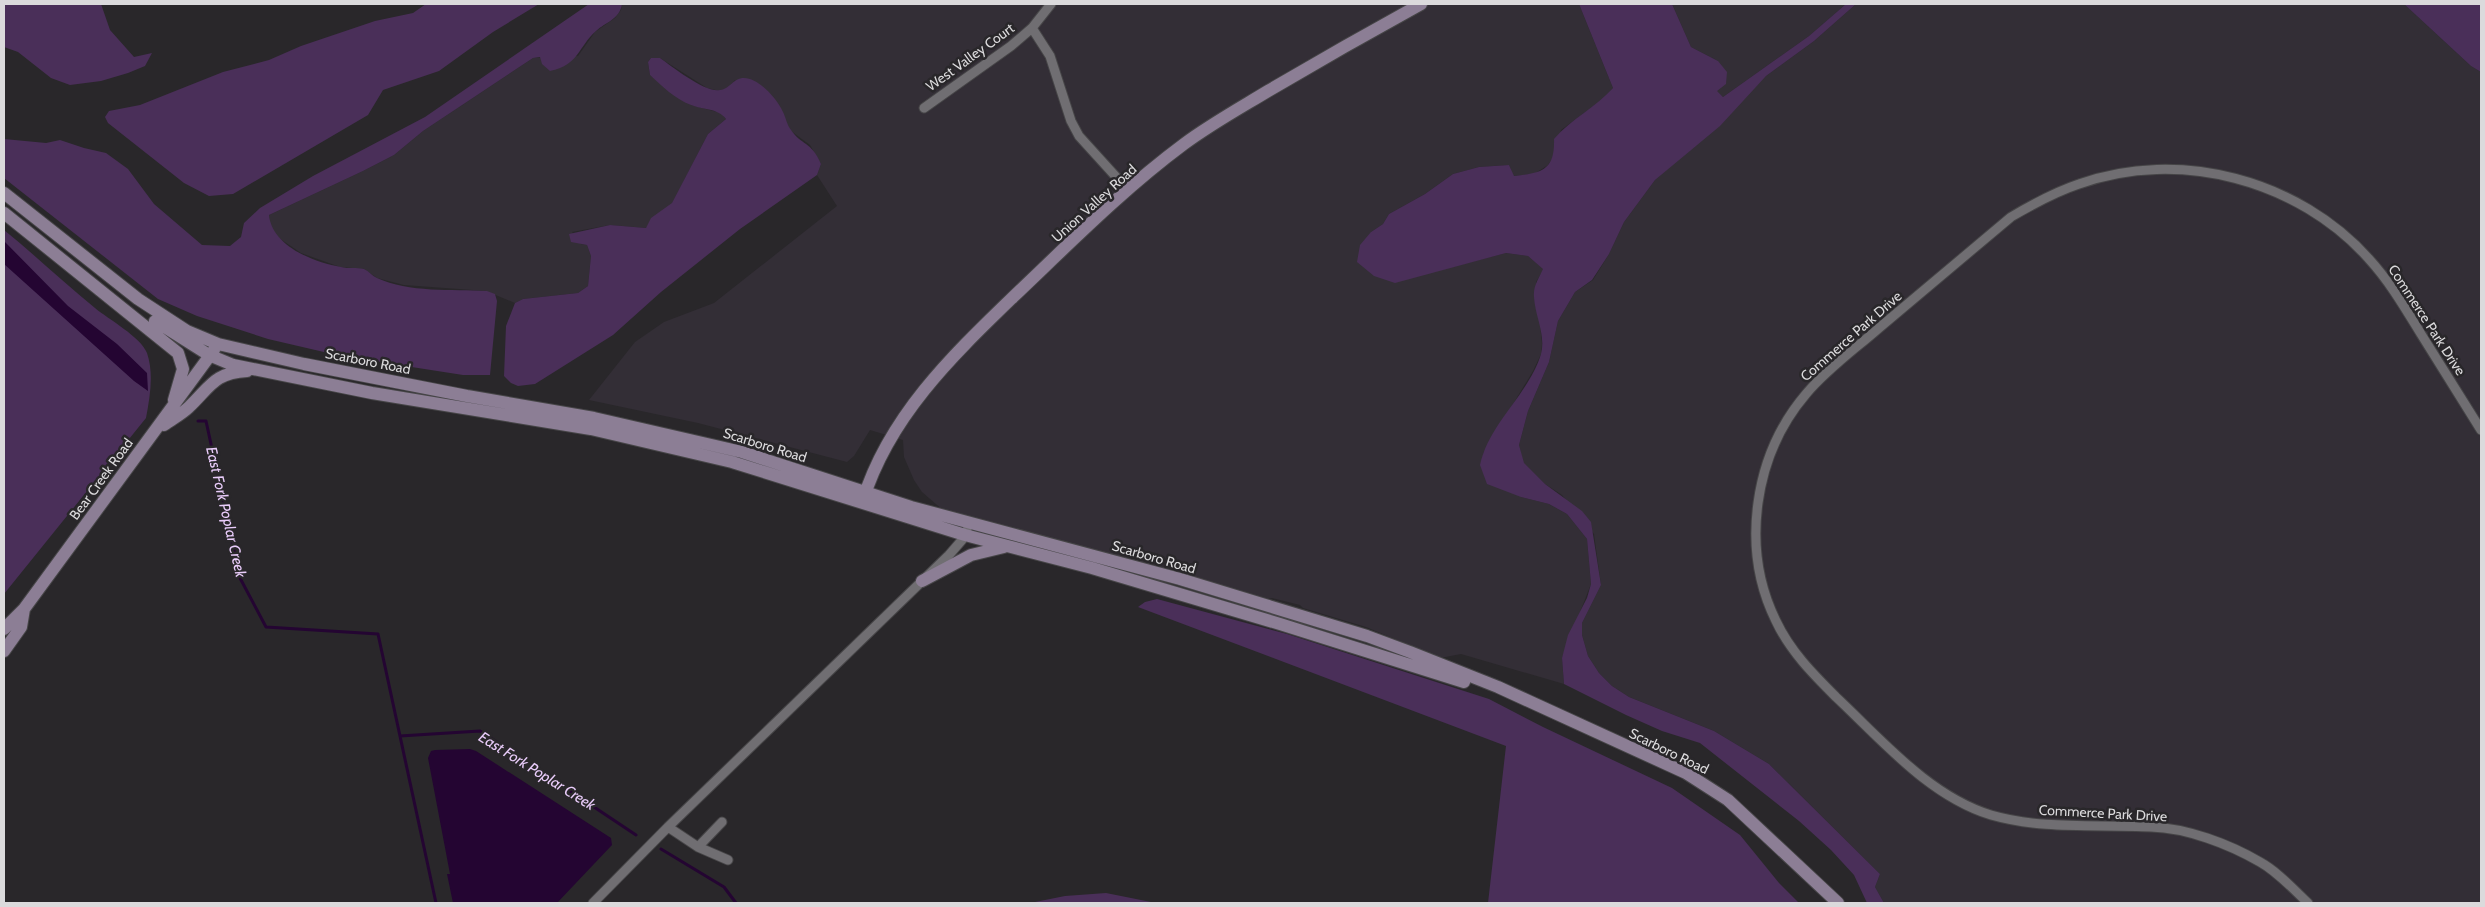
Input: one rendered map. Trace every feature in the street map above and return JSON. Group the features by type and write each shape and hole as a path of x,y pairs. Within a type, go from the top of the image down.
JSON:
{"main road":[{"name":"Union Valley Road","path":"864,498 872,474 906,411 926,386 980,330 1128,190 1185,144 1237,109 1421,4"},
{"name":"Scarboro Road","path":"4,193 144,304 187,331 218,344 304,364 467,396 585,416 670,434 742,452 864,498"},
{"name":"Scarboro Road","path":"4,203 144,314 209,356 257,370 372,393 591,429 655,443 864,498 968,529 1180,579 1367,636 1498,688 1686,773 1721,795 1768,835 1838,903"},
{"path":"4,213 178,353 183,368 172,408"},
{"name":"Bear Creek Road","path":"4,629 24,609 218,344"},
{"path":"209,356 224,354 384,387 467,396"},
{"path":"154,432 189,407 203,390 217,379 229,373 257,370"},
{"name":"Scarboro Road","path":"968,529 1008,546 1092,568 1410,663 1540,708"},
{"path":"922,581 970,555 1008,546"},
{"path":"4,651 21,627 24,609"}],"street":[{"name":"West Valley Court","path":"924,108 1011,46 1032,28 1051,4"},
{"path":"1032,28 1050,56 1071,121 1079,136 1128,190"},
{"name":"Commerce Park Drive","path":"2308,903 2262,863 2230,847 2155,826 2037,824 1990,814 1951,797 1919,774 1810,672 1776,621 1760,574 1756,526 1761,485 1774,446 1793,412 1821,378 2011,217 2044,198 2080,183 2119,174 2159,168 2222,174 2260,186 2295,201 2334,227 2369,258 2392,287 2481,430"},
{"path":"593,903 668,827 949,555 968,529"},
{"path":"698,846 722,822"},
{"path":"668,827 698,846 728,860"}],"shaded area":[{"path":"4,4 101,4 110,30 134,57 152,53 145,66 128,73 101,81 70,85 51,78 18,52 4,47"},
{"path":"426,4 539,4 493,32 439,71 383,90 368,115 233,194 209,196 184,183 108,123 105,117 109,111 140,105 223,72 269,60 301,46 375,21 413,13"},
{"path":"589,4 622,4 616,17 596,31 573,60 567,64 550,71 542,64 540,57 533,58 423,131 394,155 269,215 272,226 286,244 307,257 318,261 344,268 364,269 377,278 403,286 487,291 495,294 497,301 490,375 463,375 341,356 268,339 197,316 158,299 4,178 4,139 46,143 60,140 106,153 128,169 154,204 202,245 230,246 241,237 244,223 260,208 313,176 425,117"},
{"path":"622,4 1579,4 1613,88 1603,99 1561,130 1554,156 1548,165 1534,174 1513,176 1509,165 1479,167 1453,174 1425,194 1389,214 1383,224 1371,232 1417,276 1506,253 1528,256 1544,269 1536,282 1542,344 1541,354 1533,371 1483,454 1521,497 1549,504 1567,514 1587,539 1591,584 1562,658 1564,684 1461,654 1440,658 1366,627 1303,608 1300,605 1272,598 1265,600 944,511 922,492 914,480 904,457 903,440 870,430 854,456 847,462 698,423 589,400 635,342 664,322 714,303 837,206 817,175 821,164 810,145 791,131 735,80 729,87 720,91 707,88 660,58 651,58 648,62 650,75 691,105 721,113 726,119 708,134 672,204 646,228 610,225 572,232 581,244 587,245 591,256 588,286 578,293 523,299 515,303 486,291 404,285 377,278 364,269 340,267 301,253 276,236 270,226 269,215 394,155 423,131 533,58 578,56 595,32 615,18 621,10"},
{"path":"1579,4 1672,4 1691,47 1718,61 1727,72 1726,84 1717,91 1723,97 1809,36 1846,4 1856,4 1814,41 1766,76 1720,126 1655,180 1624,222 1609,254 1592,280 1575,292 1558,321 1549,362 1528,411 1519,445 1524,463 1545,484 1582,511 1591,522 1601,585 1582,623 1582,635 1588,656 1599,673 1612,686 1629,697 1714,731 1769,764 1880,874 1875,887 1884,903 1867,903 1854,875 1831,850 1799,821 1700,743 1662,731 1564,684 1562,658 1568,635 1587,598 1591,584 1587,539 1567,514 1549,504 1521,497 1487,484 1480,465 1492,436 1528,382 1541,354 1542,340 1534,289 1543,269 1528,256 1506,253 1395,283 1374,276 1357,262 1360,245 1371,232 1383,224 1389,214 1425,194 1453,174 1479,167 1509,165 1514,176 1539,171 1549,164 1554,149 1554,139 1613,88"},
{"path":"1672,4 1846,4 1809,36 1723,97 1716,91 1718,61 1691,47"},
{"path":"1856,4 2404,4 2471,66 2481,72 2481,903 1884,903 1875,887 1880,874 1769,764 1714,731 1629,697 1612,686 1599,673 1588,656 1582,635 1582,623 1601,585 1594,534 1562,495 1545,484 1523,463 1519,445 1528,411 1549,362 1558,321 1575,292 1593,280 1609,254 1624,222 1655,180 1766,76 1814,41"},
{"path":"2404,4 2481,4 2481,72 2471,66"},
{"path":"651,58 660,58 698,84 714,90 726,88 740,78 756,81 776,101 795,135 814,151 821,164 817,175 740,229 661,292 613,335 535,384 518,386 511,383 504,376 506,326 515,303 523,299 578,293 588,286 591,256 587,245 571,242 569,234 610,225 646,228 651,218 672,203 708,134 726,119 715,111 696,107 669,92 650,75 648,62"},
{"path":"4,230 83,298 124,329 144,347 149,361 151,377 146,418 4,594"},
{"path":"4,241 68,306 117,344 147,373 148,391 134,381 4,264"},
{"path":"1157,599 1287,634 1489,699 1543,727 1672,788 1740,835 1779,883 1799,903 1488,903 1506,746 1138,607 1145,602"},
{"path":"470,749 476,751 611,838 612,845 557,903 453,903 447,874 450,874 428,758 431,751 435,750"},
{"path":"1106,893 1156,903 1030,903 1065,896"}],"waterway":[{"name":"East Fork Poplar Creek","path":"198,421 206,421 240,578 266,627 378,634 436,903"},
{"name":"East Fork Poplar Creek","path":"400,736 480,731 636,835"},
{"name":"East Fork Poplar Creek","path":"661,849 724,887 736,903"}]}
